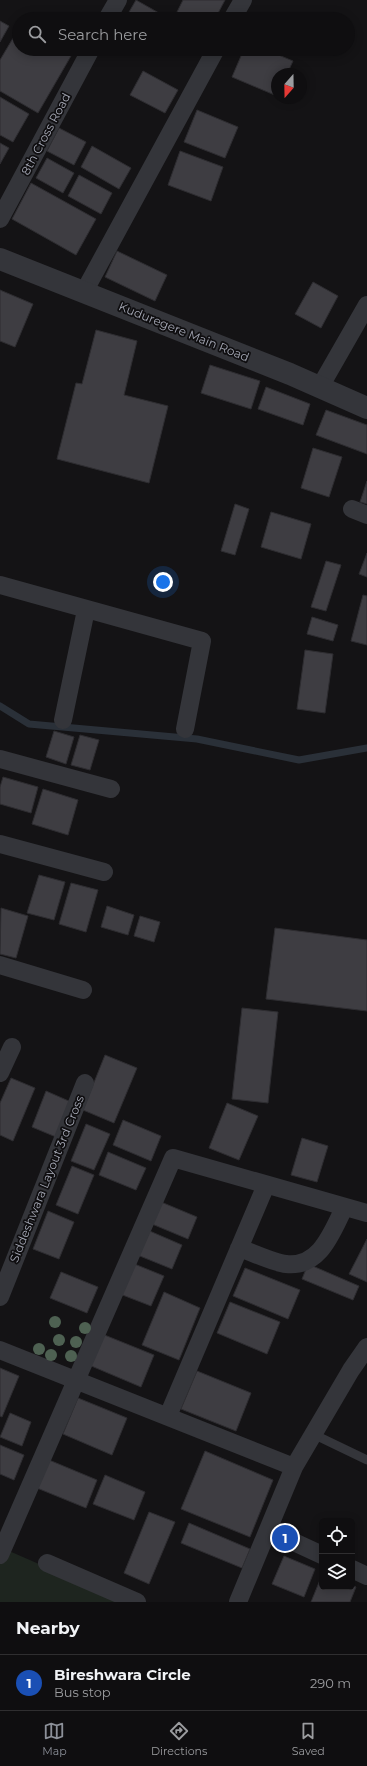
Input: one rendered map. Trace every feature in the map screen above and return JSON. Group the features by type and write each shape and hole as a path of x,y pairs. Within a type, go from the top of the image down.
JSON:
{"street":[{"path":"111,12 118,0"},
{"path":"236,12 243,0"},
{"name":"8th Cross Road","path":"0,219 87,56"},
{"path":"84,292 212,56"},
{"name":"Kuduregere Main Road","path":"0,259 320,387 367,408"},
{"path":"320,387 367,305"},
{"path":"0,585 202,641 185,730"},
{"path":"63,720 86,610"},
{"path":"0,758 111,789"},
{"path":"0,844 104,872"},
{"path":"0,965 83,990"},
{"path":"0,1073 12,1047"},
{"name":"Siddeshwara Layout 3rd Cross","path":"0,1297 85,1083"},
{"path":"0,1555 173,1158 344,1208 367,1213"},
{"path":"168,1416 266,1185"},
{"path":"239,1248 286,1264 296,1264 308,1260 317,1255 324,1248 344,1208"},
{"path":"238,1602 294,1467 351,1370 367,1347"},
{"path":"0,1350 294,1467"},
{"path":"268,1530 320,1554"},
{"path":"47,1563 137,1602"},
{"path":"355,1570 367,1576"}],"lane":[{"path":"313,1434 367,1460"}],"shaded area":[{"path":"0,1547 126,1602 0,1602"}],"building":[{"path":"136,0 157,12 129,12"},
{"path":"183,0 225,0 219,12 177,12"},
{"path":"0,21 9,26 0,42"},
{"path":"12,40 12,56 71,56 38,113 0,91 0,60"},
{"path":"241,56 281,56 293,61 290,68 271,68 271,93 232,77"},
{"path":"143,71 178,90 165,113 130,95"},
{"path":"0,97 29,114 13,142 0,135"},
{"path":"197,110 238,127 225,158 184,142"},
{"path":"59,128 86,142 74,165 47,151"},
{"path":"0,143 9,148 0,164"},
{"path":"92,146 131,168 119,189 81,167"},
{"path":"180,151 223,167 211,201 168,185"},
{"path":"47,158 74,173 63,193 36,178"},
{"path":"79,175 112,193 101,214 68,196"},
{"path":"31,183 96,219 76,255 12,219"},
{"path":"117,251 167,275 155,301 105,277"},
{"path":"313,282 338,296 321,328 295,314"},
{"path":"0,290 33,304 15,347 0,341"},
{"path":"96,330 137,341 124,395 168,406 149,483 57,459 76,383 82,384"},
{"path":"210,365 260,381 251,409 201,393"},
{"path":"266,387 310,404 303,425 258,409"},
{"path":"326,410 367,425 367,454 316,435"},
{"path":"313,448 342,457 329,497 301,488"},
{"path":"367,481 367,504 360,502"},
{"path":"235,504 249,509 235,555 221,551"},
{"path":"271,512 311,524 301,559 261,547"},
{"path":"367,553 367,577 359,574"},
{"path":"326,561 341,565 326,611 311,607"},
{"path":"363,595 367,596 367,645 351,641"},
{"path":"312,617 338,625 333,641 307,634"},
{"path":"305,650 333,654 325,713 297,709"},
{"path":"54,731 74,737 66,764 46,757"},
{"path":"80,735 99,740 90,770 71,765"},
{"path":"3,777 38,787 31,813 0,804 0,787"},
{"path":"43,789 78,800 68,835 32,824"},
{"path":"39,875 65,882 54,920 27,913"},
{"path":"71,883 98,890 86,932 59,924"},
{"path":"107,906 134,915 128,935 101,927"},
{"path":"1,908 28,916 16,958 0,954"},
{"path":"140,916 160,922 154,942 134,936"},
{"path":"275,928 367,940 367,1011 266,999"},
{"path":"242,1008 278,1012 268,1103 232,1099"},
{"path":"105,1055 137,1068 114,1123 83,1110"},
{"path":"11,1078 35,1088 13,1141 0,1135 0,1103"},
{"path":"46,1091 71,1102 56,1137 32,1127"},
{"path":"227,1103 258,1116 239,1160 209,1148"},
{"path":"123,1120 161,1136 151,1161 113,1145"},
{"path":"86,1124 110,1134 94,1170 71,1161"},
{"path":"302,1138 328,1146 317,1182 291,1175"},
{"path":"108,1152 146,1168 136,1190 99,1175"},
{"path":"72,1166 94,1175 78,1214 56,1205"},
{"path":"161,1202 197,1217 188,1239 152,1224"},
{"path":"48,1211 74,1222 59,1259 33,1249"},
{"path":"145,1229 182,1245 172,1269 135,1254"},
{"path":"367,1239 367,1282 349,1274"},
{"path":"132,1263 164,1276 151,1306 120,1294"},
{"path":"308,1264 359,1286 353,1300 302,1279"},
{"path":"245,1268 300,1290 288,1319 233,1296"},
{"path":"61,1272 98,1287 87,1313 50,1298"},
{"path":"164,1292 200,1308 179,1360 142,1345"},
{"path":"230,1302 280,1322 267,1354 217,1333"},
{"path":"102,1334 154,1355 141,1387 89,1365"},
{"path":"0,1368 19,1376 2,1417 0,1416"},
{"path":"197,1371 251,1393 236,1431 181,1409"},
{"path":"78,1398 127,1418 112,1455 63,1434"},
{"path":"10,1413 31,1422 22,1446 0,1437"},
{"path":"0,1445 24,1455 14,1480 0,1474"},
{"path":"205,1451 273,1480 250,1537 181,1509"},
{"path":"49,1460 97,1480 86,1508 37,1488"},
{"path":"105,1475 145,1492 134,1520 93,1504"},
{"path":"149,1512 175,1522 149,1584 124,1573"},
{"path":"189,1523 250,1549 242,1568 181,1543"},
{"path":"284,1556 315,1569 304,1597 272,1584"},
{"path":"319,1582 319,1590 355,1590 350,1602 311,1602"}],"waterway":[{"path":"0,706 29,724 197,739 299,760 367,748"}],"place":[{"name":"Bireshwara Circle","path":"285,1538"}]}
